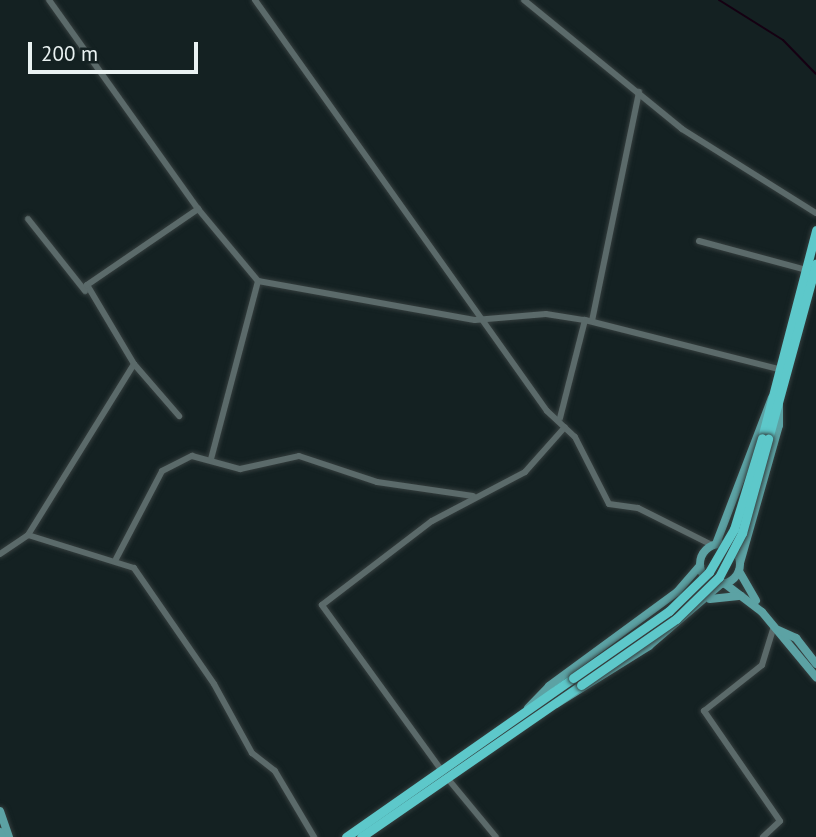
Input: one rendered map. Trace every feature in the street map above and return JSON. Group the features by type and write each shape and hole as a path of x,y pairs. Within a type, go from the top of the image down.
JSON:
{"highway":[{"path":"775,400 778,369 816,229"},
{"path":"346,837 556,704 676,619 719,577 742,533 775,400 816,263"},
{"path":"361,837 446,776 527,710 669,611 709,572 734,529 765,438"}],"main road":[{"path":"527,710 549,685 677,592 700,566 714,545 775,400"},
{"path":"556,704 586,691 702,605 740,567 779,425 775,400"},
{"path":"714,545 733,548 762,612"},
{"path":"700,566 709,580 723,584 752,601 816,677"},
{"path":"702,605 729,594 752,601"},
{"path":"776,628 796,638 816,664"},
{"path":"0,811 9,837"},
{"path":"0,832 2,837"}],"street":[{"path":"49,0 198,209 258,281 485,320 546,314 589,321 778,369"},
{"path":"256,0 547,411 560,418 609,503 638,508 714,545"},
{"path":"524,0 681,129 816,213"},
{"path":"560,418 589,321 639,92"},
{"path":"84,289 198,209"},
{"path":"28,219 84,289 134,364 179,416"},
{"path":"699,241 803,269"},
{"path":"258,281 211,458 216,466 240,469 299,456 377,482 473,496"},
{"path":"0,554 28,535 134,364"},
{"path":"496,837 446,776 322,607 473,496 525,472 565,427"},
{"path":"116,559 162,471 192,456 211,458"},
{"path":"28,535 116,559 153,588 252,753 275,771 314,837"},
{"path":"763,837 780,821 704,711 762,665 776,628"}],"waterway":[{"path":"719,0 783,40 816,74"}]}
